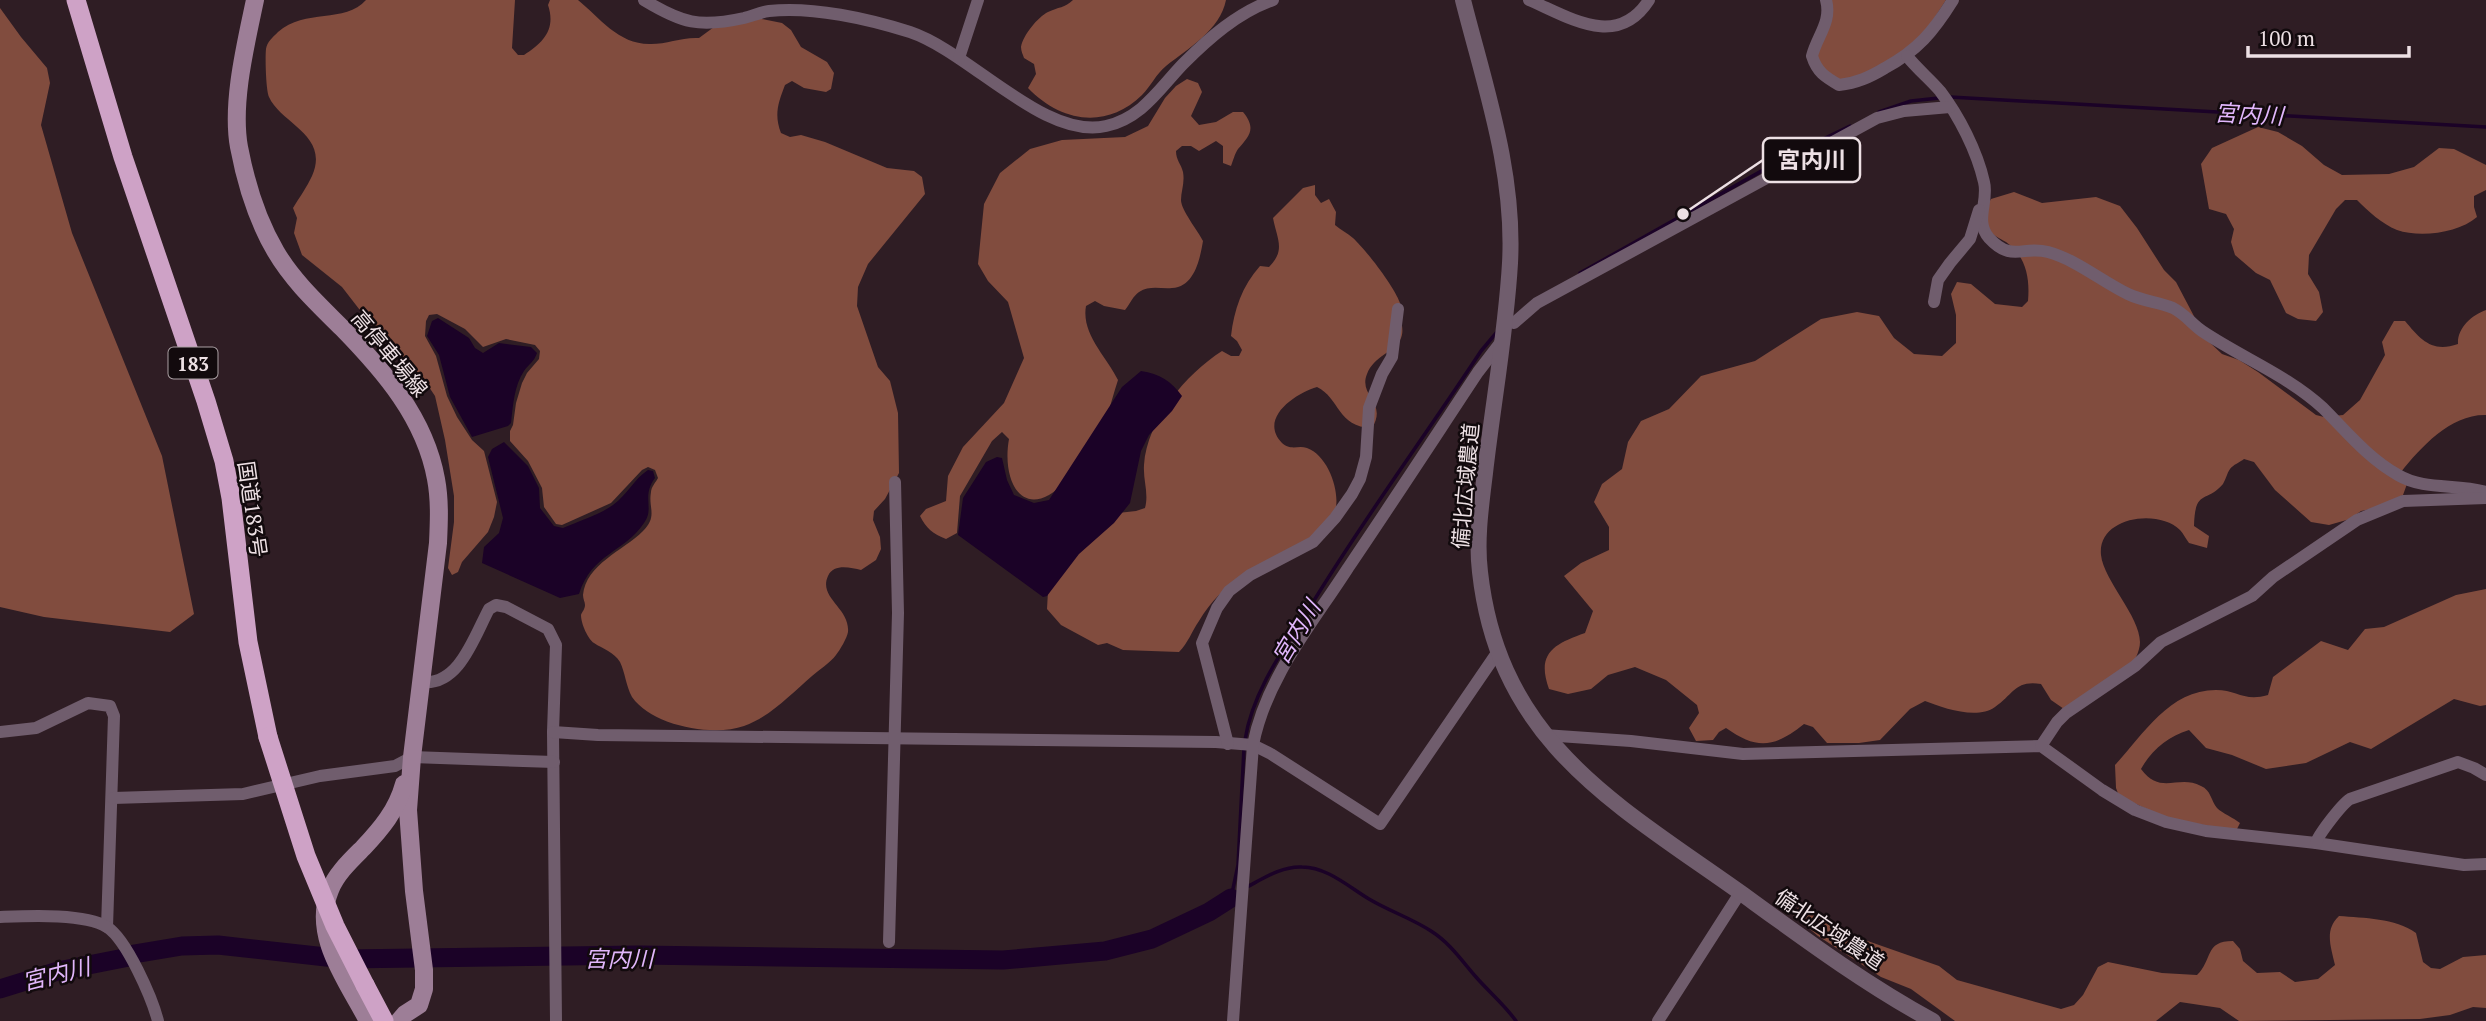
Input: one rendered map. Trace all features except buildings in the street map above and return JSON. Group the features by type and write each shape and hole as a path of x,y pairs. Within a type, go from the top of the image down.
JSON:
{"highway":[{"name":"国道183号","path":"76,0 123,157 224,461 248,642 268,737 306,856 335,926 384,1021"}],"main road":[{"name":"高停車場線","path":"255,0 244,49 238,98 238,145 258,219 277,254 305,291 365,352 411,411 426,444 436,478 438,543 412,757 409,821 424,970 419,1005 399,1021"},
{"name":"高停車場線","path":"368,1021 328,945 324,921 330,888 348,863 390,817 402,792 412,757"}],"street":[{"path":"644,0 674,18 694,23 729,20 768,11 814,11 912,33 959,58 1045,116 1069,125 1103,127 1123,121 1144,108 1184,64 1225,26 1258,5 1273,0"},
{"path":"959,58 978,0"},
{"name":"備北広域農道","path":"1463,0 1507,177 1510,234 1506,327 1480,519 1480,571 1487,610 1499,650 1514,685 1544,735 1570,764 1643,826 1859,976 1933,1021"},
{"path":"1529,0 1580,23 1601,27 1612,26 1632,18 1649,0"},
{"path":"1826,0 1827,23 1812,56 1824,77 1839,85 1866,79 1907,56 1924,42 1940,22 1952,0"},
{"path":"1907,56 1946,102 1985,183 1986,197 1977,214 1970,239 1938,280 1934,302"},
{"path":"1233,1021 1253,745 1265,701 1296,647 1506,327 1536,303 1877,118 1946,102"},
{"path":"1983,204 1982,221 1985,231 1996,244 2009,252 2039,250 2051,253 2076,264 2129,295 2175,309 2201,330 2298,387 2360,447 2398,475 2419,484 2475,488 2486,492"},
{"path":"1228,744 1202,643 1217,608 1229,591 1250,575 1313,541 1335,518 1352,494 1360,479 1366,457 1370,408 1382,374 1392,357 1398,309"},
{"path":"889,942 898,613 895,482"},
{"path":"2041,746 2051,729 2066,713 2136,666 2161,642 2252,596 2273,577 2357,520 2403,501 2486,498"},
{"path":"422,682 433,683 456,669 489,609 496,605 506,607 548,629 556,645 553,732 556,1021"},
{"path":"553,732 1253,745 1380,824 1499,650"},
{"path":"0,732 36,728 88,703 110,706 114,716 113,798 107,928"},
{"path":"1544,735 1631,741 1743,754 2041,746 2102,790 2135,810 2166,822 2206,831 2316,843 2464,865 2486,864"},
{"path":"113,798 243,794 320,776 395,766 412,757 554,762"},
{"path":"2316,843 2318,836 2350,799 2458,762 2486,775"},
{"path":"1658,1021 1740,893"},
{"path":"0,917 42,916 82,920 107,928 129,956 154,1005 158,1021"}],"shaded area":[{"path":"366,0 515,0 512,48 518,55 524,55 531,50 546,34 550,21 550,0 578,0 611,29 640,43 657,44 699,38 714,27 757,18 782,23 791,30 801,47 827,62 834,73 831,89 826,92 804,88 792,81 785,85 778,109 781,133 790,137 801,135 825,142 887,168 914,171 922,177 925,194 868,264 858,287 857,306 878,367 890,381 898,413 899,473 885,499 874,511 873,520 880,537 881,549 876,560 861,570 843,567 834,569 828,576 827,591 847,624 845,641 828,664 754,722 731,729 716,730 684,726 654,715 632,697 618,659 592,641 585,631 581,615 585,606 583,595 586,584 598,566 648,526 651,516 651,490 658,478 655,470 648,467 642,470 611,503 562,525 556,524 544,507 542,488 528,461 510,441 522,383 539,359 540,351 535,345 506,339 483,347 465,329 437,314 429,315 425,336 436,356 447,396 457,417 472,440 484,451 497,502 488,532 462,562 458,572 452,575 448,568 454,522 454,496 435,396 429,387 410,371 342,287 302,255 294,233 297,218 293,208 312,176 316,162 315,150 302,131 275,106 267,88 266,49 278,32 300,20 347,12"},
{"path":"1073,0 1226,0 1223,11 1210,29 1162,69 1142,95 1114,113 1084,117 1055,108 1028,88 1036,74 1034,64 1024,58 1021,48 1028,32 1040,18"},
{"path":"1830,0 1946,0 1920,40 1867,74 1839,81 1828,77 1818,61 1818,50"},
{"path":"0,8 47,68 50,83 41,125 72,233 162,456 194,614 170,632 44,617 0,607"},
{"path":"1187,79 1198,83 1202,92 1191,116 1199,125 1216,122 1233,112 1243,112 1250,123 1250,132 1231,166 1223,163 1223,146 1216,141 1199,151 1191,146 1182,146 1176,151 1183,176 1182,204 1203,241 1195,270 1186,283 1180,286 1151,288 1139,292 1125,310 1104,306 1095,301 1086,306 1085,316 1091,336 1118,380 1104,422 1067,480 1052,493 1039,499 1028,499 1019,493 1009,471 1009,439 1002,432 992,441 960,496 957,533 946,539 937,535 927,527 920,516 926,509 946,501 948,476 963,447 1004,403 1024,358 1008,302 988,281 978,264 984,204 1000,173 1030,149 1062,140 1125,137 1148,126 1165,98"},
{"path":"2258,127 2278,132 2342,175 2389,174 2414,167 2439,148 2454,149 2486,165 2486,190 2474,196 2477,217 2450,230 2417,234 2397,230 2386,224 2357,200 2345,200 2336,209 2309,255 2308,274 2319,292 2323,312 2316,321 2298,319 2286,313 2270,280 2256,273 2235,255 2231,242 2234,229 2226,214 2209,209 2201,164 2212,148"},
{"path":"1315,185 1315,195 1321,203 1329,199 1336,212 1335,225 1359,244 1392,287 1401,305 1401,337 1397,344 1370,368 1365,382 1377,412 1372,428 1352,423 1325,392 1317,387 1290,401 1277,416 1274,425 1282,443 1288,447 1307,448 1326,465 1336,491 1336,507 1332,518 1297,548 1244,576 1224,590 1209,607 1179,652 1123,650 1107,643 1098,645 1061,625 1047,609 1048,591 1074,555 1118,513 1145,508 1144,465 1152,431 1171,400 1195,372 1222,351 1231,356 1239,356 1242,350 1231,336 1234,317 1244,290 1254,274 1260,266 1269,267 1279,250 1273,218 1303,188"},
{"path":"2014,192 2042,203 2096,197 2120,206 2164,270 2176,282 2206,339 2222,354 2239,360 2316,415 2324,417 2343,415 2360,400 2385,355 2382,342 2394,321 2405,321 2428,343 2441,347 2458,344 2458,338 2466,323 2486,310 2486,415 2461,420 2438,434 2401,472 2407,484 2403,495 2376,508 2361,511 2350,519 2329,525 2311,522 2275,490 2254,462 2244,459 2231,468 2217,490 2199,501 2194,526 2209,536 2207,548 2189,543 2180,530 2158,519 2144,518 2118,525 2102,542 2101,555 2109,578 2137,627 2139,649 2131,664 2064,709 2051,700 2041,684 2032,683 2020,686 1995,707 1979,713 1960,712 1925,701 1910,709 1880,740 1827,743 1813,727 1804,724 1774,742 1756,743 1726,728 1713,740 1696,741 1689,728 1699,713 1697,705 1666,680 1635,667 1608,675 1591,689 1568,694 1549,689 1545,667 1550,652 1564,641 1585,633 1593,611 1564,576 1581,563 1609,550 1609,527 1594,502 1602,484 1622,469 1628,442 1641,421 1669,409 1701,376 1755,361 1821,319 1857,312 1879,316 1894,338 1914,354 1942,356 1956,343 1956,315 1951,294 1957,282 1971,284 1995,304 2022,307 2028,301 2025,268 2013,248 1989,230 1984,218 1991,199"},
{"path":"438,318 469,338 475,348 483,353 499,343 531,347 537,353 518,383 511,423 508,426 472,437 450,397 439,355 427,336 432,321"},
{"path":"1141,371 1164,379 1182,396 1149,435 1141,451 1130,503 1114,523 1079,554 1047,596 1043,597 958,535 963,498 986,462 997,457 1002,458 1014,495 1034,503 1049,500 1122,387"},
{"path":"504,442 528,466 539,488 540,508 554,526 563,528 607,509 643,474 648,470 653,471 655,478 649,491 648,512 644,523 627,541 600,561 585,580 579,594 560,598 482,563 484,547 499,533 503,518 488,457 492,449"},
{"path":"2486,589 2486,705 2454,699 2371,749 2350,742 2306,763 2266,769 2206,748 2189,730 2167,740 2155,750 2141,769 2148,777 2163,783 2185,782 2204,788 2217,808 2240,823 2236,831 2166,818 2119,796 2115,765 2158,716 2184,698 2199,692 2216,690 2253,697 2268,695 2273,677 2321,641 2348,650 2365,629 2384,627 2456,595"},
{"path":"1800,905 1842,932 1939,966 1957,980 2061,1009 2074,1005 2083,995 2098,967 2108,962 2162,973 2197,975 2213,948 2224,942 2233,941 2240,949 2243,961 2257,973 2280,972 2295,982 2318,979 2335,965 2330,933 2339,916 2379,920 2399,924 2416,933 2423,962 2431,968 2440,969 2463,957 2486,955 2486,1008 2473,1007 2450,1015 2420,1019 2239,1021 2220,1008 2180,1002 2156,1021 1955,1021 1911,989 1881,977 1818,936 1793,915"}],"waterway":[{"name":"宮内川","path":"1950,97 2486,127"},
{"name":"宮内川","path":"1879,112 1911,101 1939,98"},
{"name":"宮内川","path":"1580,273 1790,155 1850,126"},
{"name":"宮内川","path":"1245,740 1261,690 1288,642 1371,513 1481,351 1497,332"},
{"name":"宮内川","path":"1231,898 1238,865 1244,748"},
{"name":"宮内川","path":"1247,887 1287,868 1311,868 1329,874 1438,936 1516,1021"},
{"name":"宮内川","path":"0,989 58,971 182,946 218,945 344,959 639,955 1003,960 1105,951 1152,939 1209,912 1231,898"}],"place":[{"name":"宮内川","path":"1683,214"}]}
